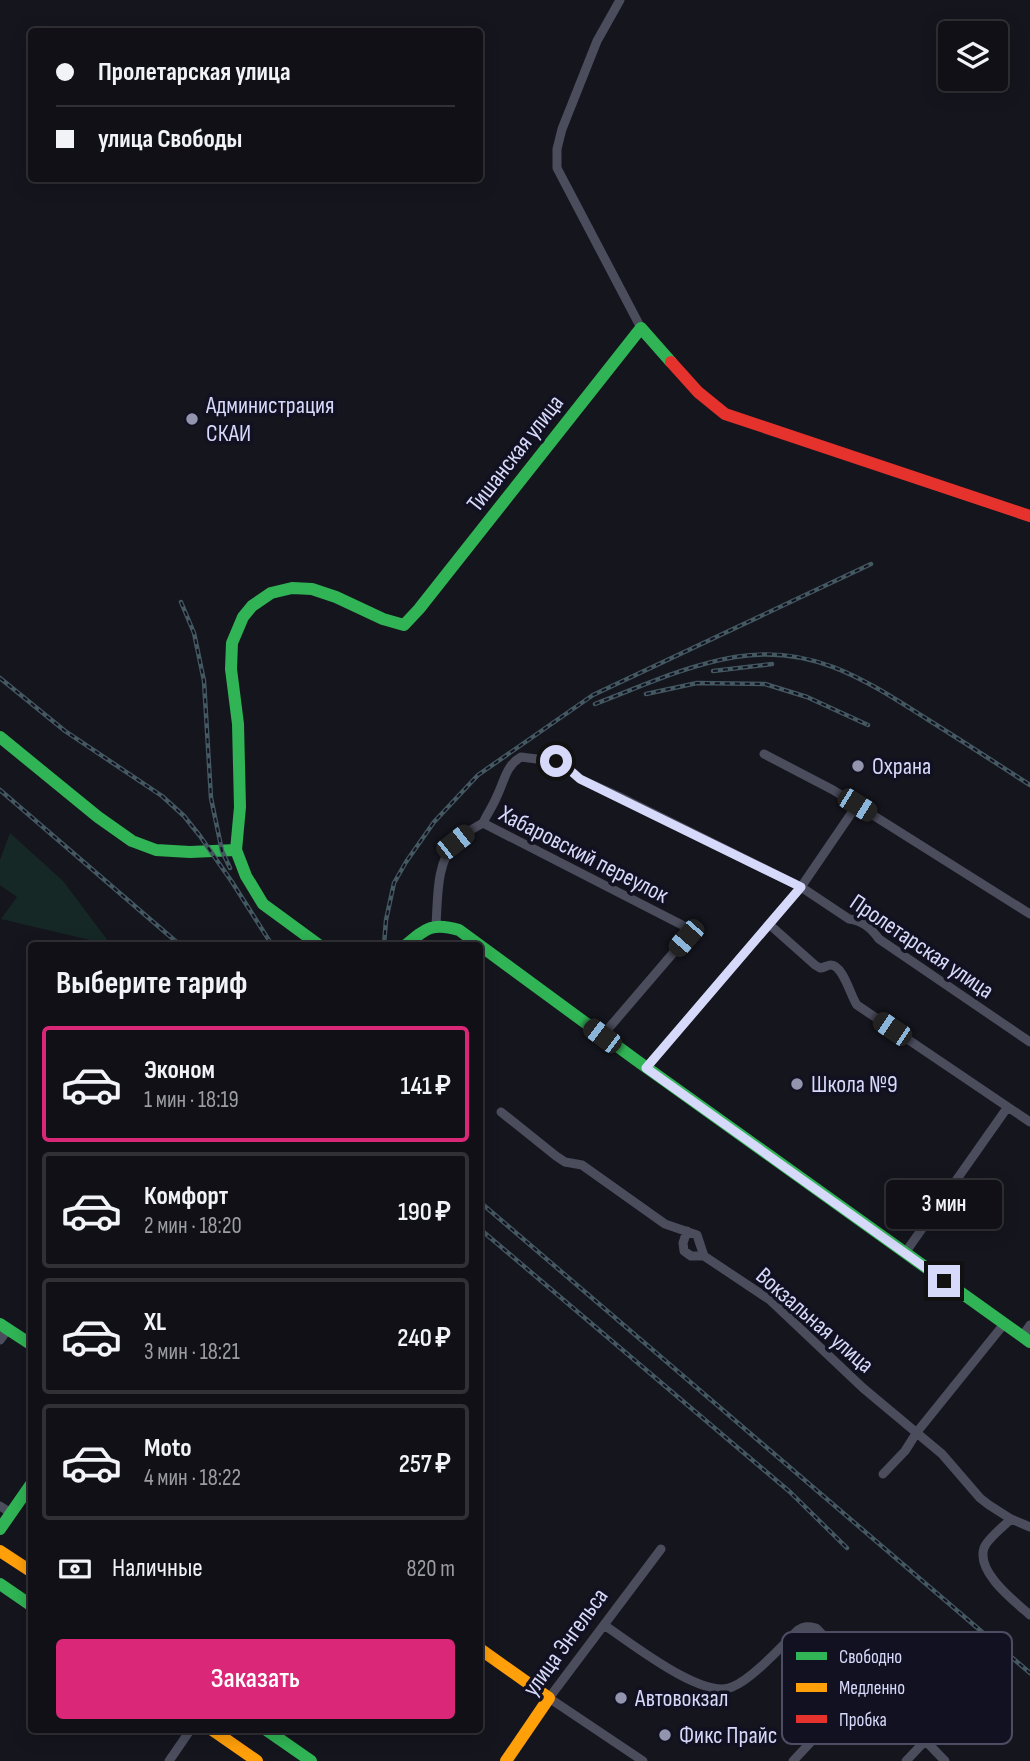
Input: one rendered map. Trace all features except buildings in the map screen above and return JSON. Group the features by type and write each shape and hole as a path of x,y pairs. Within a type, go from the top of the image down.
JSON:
{"main road":[{"path":"641,328 698,392 725,415 1030,516"},
{"name":"Тишанская улица","path":"236,850 240,807 238,724 231,669 232,643 243,617 271,593 292,588 312,589 404,625 641,328"},
{"path":"0,737 98,817 132,841 156,850 236,850 246,876 263,904 315,942"},
{"path":"411,942 436,924 459,930 475,942"},
{"path":"483,948 646,1068 1026,1339"},
{"path":"3,1331 28,1343"},
{"path":"0,1529 5,1509 28,1487"},
{"path":"0,1550 28,1569"},
{"path":"0,1584 28,1603"},
{"path":"483,1651 549,1698"},
{"name":"улица Энгельса","path":"506,1761 549,1698"},
{"path":"217,1733 257,1761"},
{"path":"271,1733 311,1761"}],"street":[{"path":"620,0 597,41 562,129 557,149 557,168 641,328"},
{"path":"764,754 833,790 1030,914"},
{"name":"Пролетарская улица","path":"483,823 504,777 518,758 560,762 580,779 801,887 849,919 866,924 879,939 1030,1042"},
{"path":"646,1068 801,887 857,805"},
{"name":"Хабаровский переулок","path":"436,924 440,874 446,857 455,842 483,823 684,926 688,933 686,938 602,1036"},
{"path":"770,925 815,965 820,968 832,965 837,967 857,1005 1030,1122"},
{"path":"905,1253 1007,1108"},
{"path":"501,1112 556,1156 582,1165 665,1224 687,1231 683,1243 684,1251 691,1256 704,1256"},
{"name":"Вокзальная улица","path":"687,1231 697,1235 704,1256 770,1300 863,1388 947,1459 989,1506 1030,1527"},
{"path":"883,1474 905,1451 917,1432 1004,1324"},
{"path":"1026,1339 1030,1325"},
{"path":"1011,1519 983,1549 984,1562 986,1571 1030,1615"},
{"name":"улица Энгельса","path":"549,1698 661,1549"},
{"path":"604,1625 685,1679 709,1689 728,1689 742,1682 782,1645"},
{"path":"796,1632 809,1626 820,1632"},
{"path":"549,1698 643,1761"},
{"path":"169,1761 188,1733"},
{"path":"793,1761 809,1744"},
{"path":"906,1761 922,1744"},
{"path":"930,1744 945,1761"}],"green space":[{"path":"10,833 63,881 109,942 98,942 1,919 17,897 0,885 0,860"}],"railway":[{"path":"384,942 394,883 434,822 478,775 593,695 871,564"},
{"path":"181,602 194,633 204,681 211,798 222,851 230,868"},
{"path":"595,704 699,665 763,654 789,656 837,668 860,679 1030,785"},
{"path":"713,671 772,664"},
{"path":"0,678 65,731 162,796 184,816 232,882 270,942"},
{"path":"646,694 697,683 765,684 807,697 868,725"},
{"path":"0,790 177,942"},
{"path":"483,1205 982,1632"},
{"path":"483,1232 790,1492 847,1548"},
{"path":"1012,1658 1030,1673"}],"traffic: fast":[{"path":"315,942 263,904 246,876 236,850 240,807 238,724 231,669 232,643 243,617 252,606 271,593 292,588 312,589 404,625 641,328 671,362"},
{"path":"0,737 98,817 132,841 156,850 236,850"},
{"path":"410,942 419,934 436,927 459,930 475,942"},
{"path":"483,948 1030,1342"},
{"path":"0,1324 28,1342"},
{"path":"0,1529 28,1489"},
{"path":"0,1584 28,1603"},
{"path":"271,1733 311,1761"}],"traffic: slow":[{"path":"0,1551 28,1569"},
{"path":"483,1651 549,1698 506,1761"},
{"path":"217,1733 257,1761"}],"traffic: jam":[{"path":"671,362 698,392 725,414 1030,516"}],"place":[{"name":"Администрация СКАИ","path":"192,419"},
{"name":"Охрана","path":"858,766"},
{"name":"Школа №9","path":"797,1084"},
{"name":"Автовокзал","path":"621,1698"},
{"name":"Фикс Прайс","path":"665,1735"}],"route":[{"path":"556,761 580,779 801,887 646,1068 944,1281"}]}
